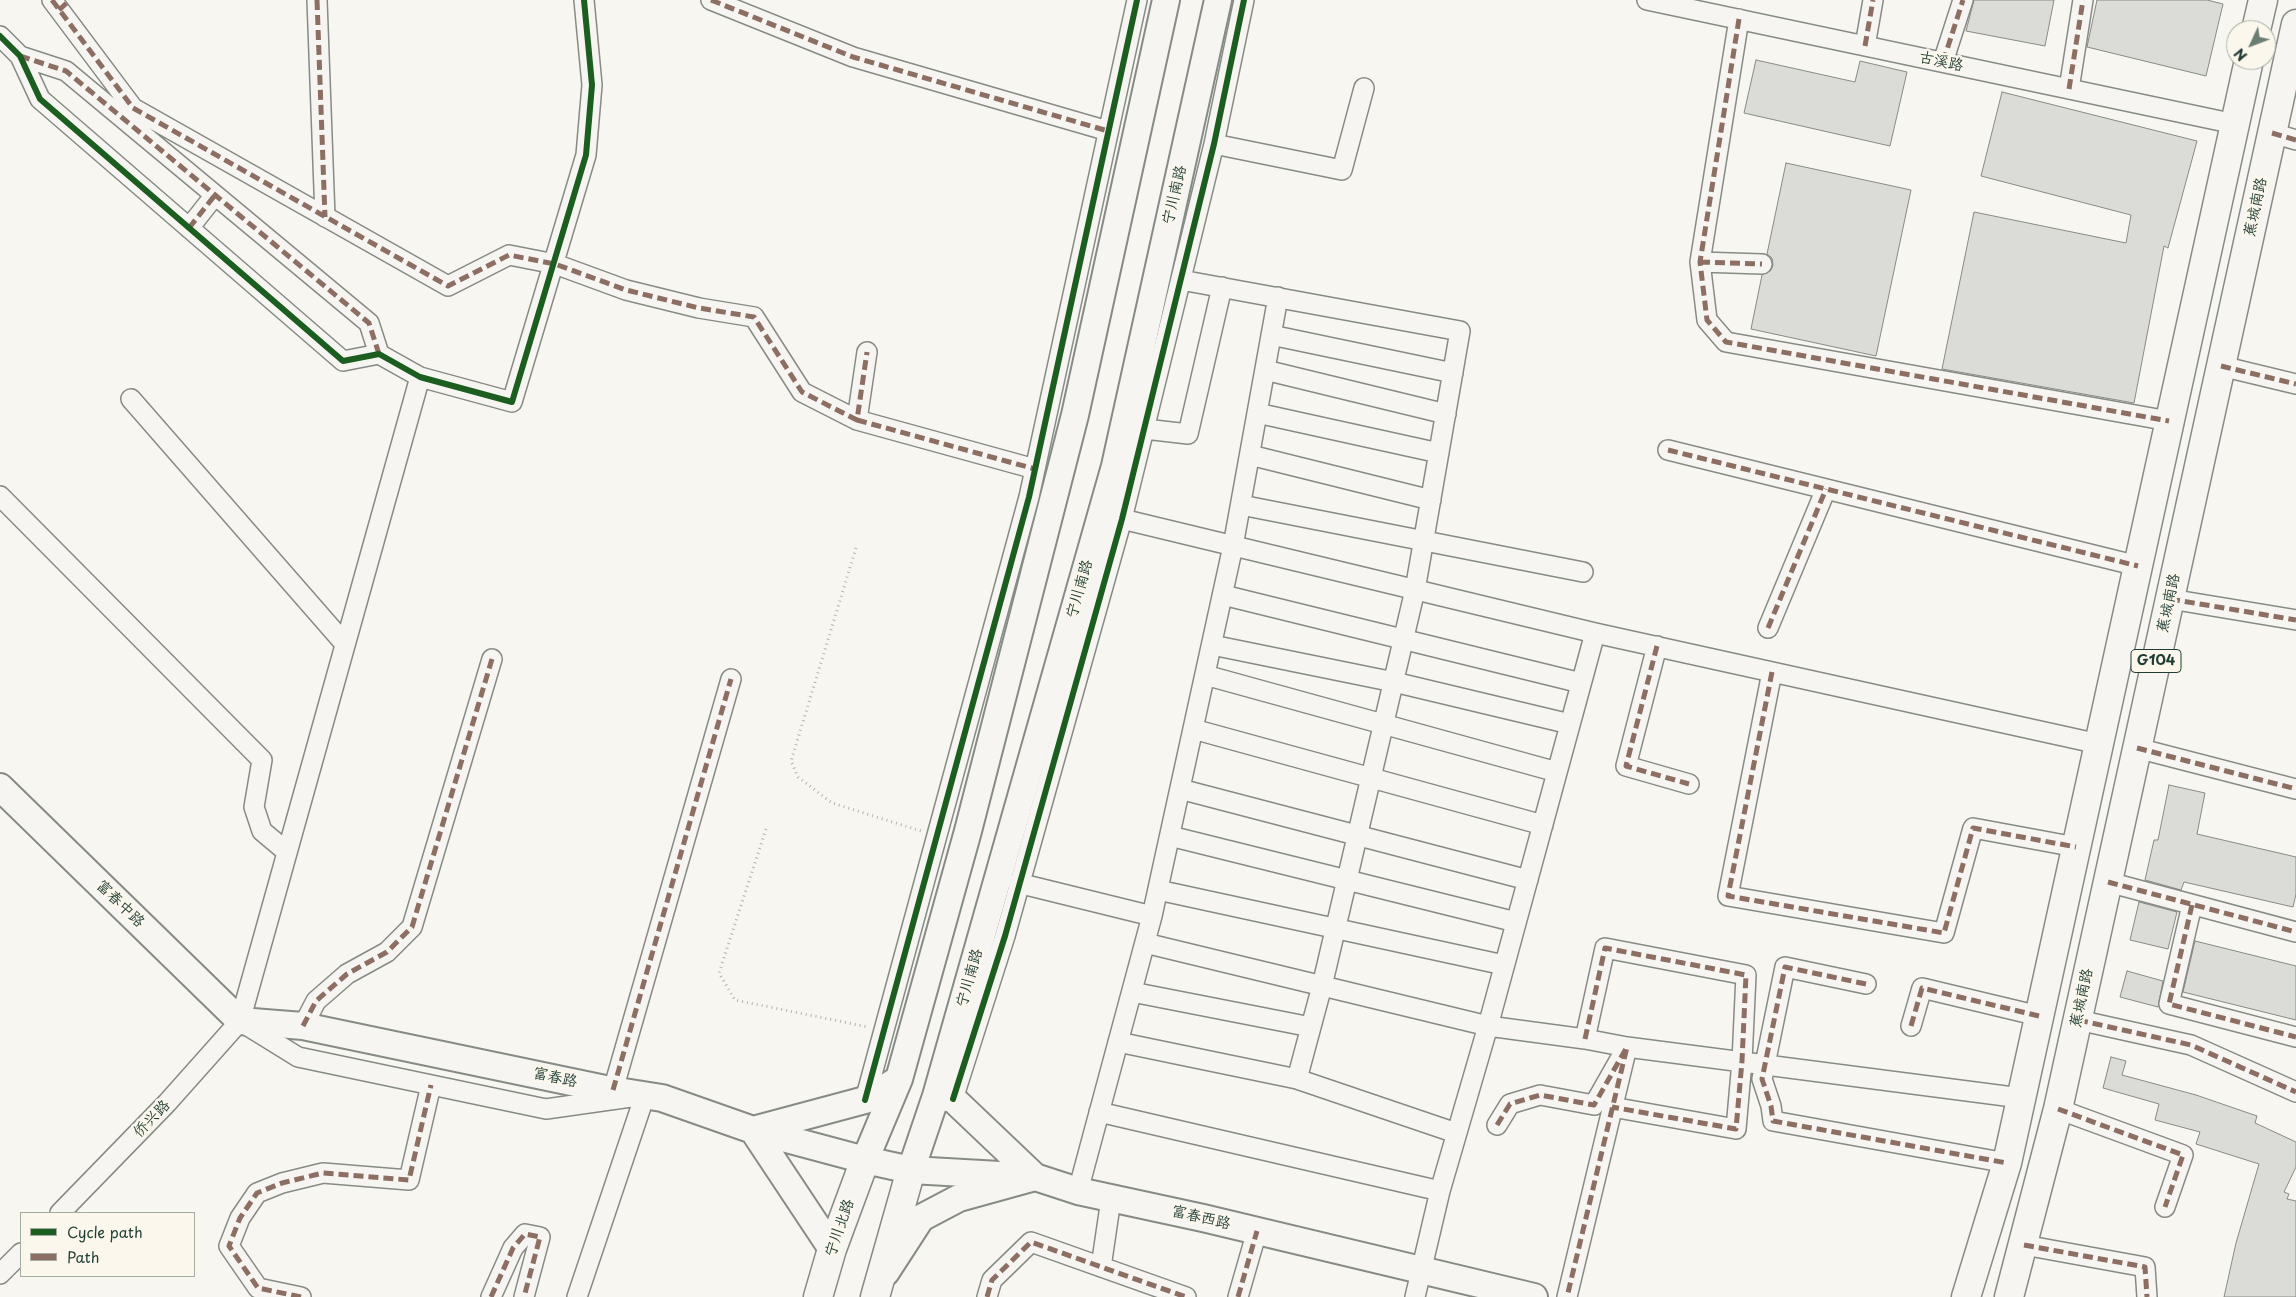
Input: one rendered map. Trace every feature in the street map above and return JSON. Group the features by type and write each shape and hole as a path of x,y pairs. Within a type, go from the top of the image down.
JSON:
{"main road":[{"path":"864,1160 899,1079 968,831 1075,415 1166,0"},
{"name":"宁川南路","path":"911,1170 945,1098 1115,466 1218,0"},
{"path":"2258,20 2263,0"},
{"name":"蕉城南路","path":"2009,1297 2058,1109 2221,366 2284,137 2296,24"},
{"name":"G104","path":"1966,1297 2007,1163 2247,70"},
{"name":"富春中路","path":"0,787 240,1021"},
{"name":"富春路","path":"240,1021 303,1026 614,1090 662,1098 753,1130 864,1160"},
{"path":"832,1249 753,1130 866,1100 899,1079"},
{"path":"945,1098 1035,1178"},
{"name":"富春西路","path":"864,1160 911,1170 1035,1178 1078,1192 1257,1231 1534,1297"},
{"name":"宁川北路","path":"818,1297 832,1249 864,1160"},
{"path":"877,1289 911,1170"},
{"path":"877,1289 921,1218 959,1198 1035,1178"}],"street":[{"path":"317,0 325,217"},
{"path":"0,36 20,56 40,98 343,361 379,354 420,377 512,402 555,264 586,155 592,85 584,0"},
{"path":"711,0 853,57 1108,131"},
{"path":"866,1100 1035,470 1137,0"},
{"path":"945,1098 1005,936 1018,883 1122,520 1146,429 1214,144 1244,0"},
{"name":"古溪路","path":"1647,0 2235,124"},
{"path":"1865,46 1872,0"},
{"path":"1943,62 1963,0"},
{"path":"2068,89 2083,0"},
{"path":"60,3 133,108 448,286 509,255 555,264 626,290 699,308 754,317 802,392 857,420 1035,470"},
{"path":"1738,19 1700,262 1707,320 1726,342 2169,421"},
{"path":"20,56 66,71 369,323 379,354"},
{"path":"1214,144 1342,170 1364,88"},
{"path":"189,228 215,195"},
{"path":"1700,262 1762,264"},
{"path":"1181,280 1460,331 1424,542 1404,641 1322,986 1297,1078"},
{"path":"1146,429 1188,434 1222,288"},
{"path":"1078,1192 1158,890 1234,546 1278,298"},
{"path":"1271,335 1453,373"},
{"path":"857,420 867,352"},
{"path":"2221,366 2296,384"},
{"path":"1265,370 1446,414"},
{"path":"420,377 240,1021 298,1057 546,1109 645,1095 576,1297"},
{"path":"131,399 345,644"},
{"path":"1257,413 1439,453"},
{"path":"1668,450 2138,566"},
{"path":"1250,455 1431,500"},
{"path":"1768,628 1826,489"},
{"path":"0,496 262,760 254,807 262,831 287,852"},
{"path":"1241,505 1583,572"},
{"path":"1122,520 1595,633 2099,744"},
{"path":"1222,595 1581,683"},
{"path":"2170,598 2296,620"},
{"path":"1415,1297 1440,1191 1488,1026 1595,633"},
{"path":"1212,644 1394,682 1570,724"},
{"path":"1657,646 1626,766 1689,784"},
{"path":"303,1026 316,1001 347,974 387,952 412,927 492,659"},
{"path":"1772,672 1728,896 1944,933 1973,828 2076,847"},
{"path":"1205,675 1383,726 1557,772"},
{"path":"614,1090 731,679"},
{"path":"1193,728 1543,824"},
{"path":"2137,748 2296,789"},
{"path":"1180,789 1528,880"},
{"path":"1170,836 1516,922"},
{"path":"2108,882 2296,932"},
{"path":"1018,883 1152,916"},
{"path":"1158,890 1335,930 1504,965"},
{"path":"2192,905 2169,1004 2296,1037"},
{"path":"1145,943 1488,1026 1585,1039 1627,1047 1742,1060 2021,1098"},
{"path":"1585,1039 1605,948 1746,975 1742,1060 1736,1129 1612,1107"},
{"path":"1866,984 1785,967 1767,1064 1762,1079 1774,1121 2007,1163"},
{"path":"1910,1026 1922,988 2039,1016"},
{"path":"1132,992 1311,1027"},
{"path":"2078,1020 2191,1045 2296,1092"},
{"name":"侨兴路","path":"61,1212 167,1103 240,1021"},
{"path":"1118,1042 1297,1078 1456,1133"},
{"path":"1567,1297 1627,1047"},
{"path":"1498,1125 1510,1104 1540,1095 1594,1105 1627,1047"},
{"path":"301,1297 258,1288 229,1246 240,1218 257,1193 282,1183 323,1173 409,1180 431,1085"},
{"path":"2058,1109 2183,1155 2165,1207"},
{"path":"1099,1112 1440,1191"},
{"path":"1101,1267 1111,1199"},
{"path":"1238,1297 1257,1231"},
{"path":"492,1297 513,1248 526,1234 540,1237 524,1297"},
{"path":"987,1297 992,1280 1031,1242 1186,1297"},
{"path":"2024,1244 2145,1267 2148,1297"},
{"path":"0,1274 20,1254"}],"path":[{"path":"856,548 791,761 798,777 832,803 938,836"},
{"path":"766,829 719,973 731,994 735,1000 886,1031"}],"building":[{"path":"1974,0 2054,0 2045,46 1966,31"},
{"path":"2097,0 2207,0 2223,4 2206,76 2087,47"},
{"path":"1756,60 1855,82 1860,61 1907,72 1890,146 1744,113"},
{"path":"2002,92 2197,141 2168,248 2164,246 2134,403 1942,369 1974,212 2126,243 2131,215 1981,176"},
{"path":"1786,163 1911,190 1876,356 1751,329 1762,275 1771,270 1773,265 1772,258 1767,254"},
{"path":"2169,785 2205,793 2197,834 2296,857 2296,894 2293,907 2184,882 2181,890 2145,880 2154,840 2158,840"},
{"path":"2139,902 2177,912 2168,949 2130,940"},
{"path":"2195,941 2296,966 2296,1020 2183,992"},
{"path":"2127,971 2163,981 2158,1007 2120,997"},
{"path":"2111,1057 2126,1061 2122,1075 2196,1095 2257,1116 2255,1123 2296,1142 2296,1167 2284,1192 2289,1194 2287,1199 2296,1201 2296,1297 2224,1297 2236,1243 2259,1164 2196,1144 2200,1132 2155,1120 2159,1104 2103,1088"}],"marked path":[{"path":"52,0 133,108 448,286 509,255 555,264 626,290 699,308 754,317 802,392 857,420 867,352"},
{"path":"59,10 70,0"},
{"path":"317,0 325,217"},
{"path":"711,0 853,57 1108,131"},
{"path":"1865,46 1873,0"},
{"path":"1943,62 1963,0"},
{"path":"2069,89 2083,0"},
{"path":"1739,19 1700,262 1707,320 1726,342 2169,421"},
{"path":"20,56 66,71 369,323 379,354"},
{"path":"2272,133 2296,140"},
{"path":"189,228 215,195"},
{"path":"1700,262 1762,264"},
{"path":"2221,366 2296,384"},
{"path":"857,420 1035,469"},
{"path":"1668,450 2138,566"},
{"path":"1768,628 1826,489"},
{"path":"2170,599 2296,620"},
{"path":"1657,646 1626,766 1689,784"},
{"path":"303,1026 316,1001 347,974 387,952 412,927 492,659"},
{"path":"1772,672 1728,896 1944,933 1973,828 2076,847"},
{"path":"613,1090 731,679"},
{"path":"2137,748 2296,789"},
{"path":"2108,882 2296,932"},
{"path":"2192,905 2169,1004 2296,1037"},
{"path":"1585,1039 1605,948 1746,975 1742,1061 1736,1129 1612,1107"},
{"path":"1866,984 1785,967 1762,1079 1771,1106 1773,1121 2007,1163"},
{"path":"1911,1026 1922,988 2039,1016"},
{"path":"2078,1020 2191,1045 2296,1092"},
{"path":"1497,1125 1510,1104 1540,1095 1594,1105 1627,1047 1567,1297"},
{"path":"301,1297 258,1288 229,1246 240,1218 257,1193 282,1183 323,1173 409,1180 431,1085"},
{"path":"2058,1109 2183,1155 2165,1207"},
{"path":"1238,1297 1257,1231"},
{"path":"491,1297 513,1248 525,1234 540,1237 524,1297"},
{"path":"987,1297 992,1280 1031,1242 1186,1297"},
{"path":"2024,1245 2145,1267 2147,1297"}],"cycle path":[{"path":"0,36 20,56 40,99 343,361 379,354 420,377 512,402 586,155 592,85 584,0"},
{"path":"865,1100 1029,497 1137,0"},
{"path":"953,1099 1005,936 1122,519 1214,144 1244,0"}]}
